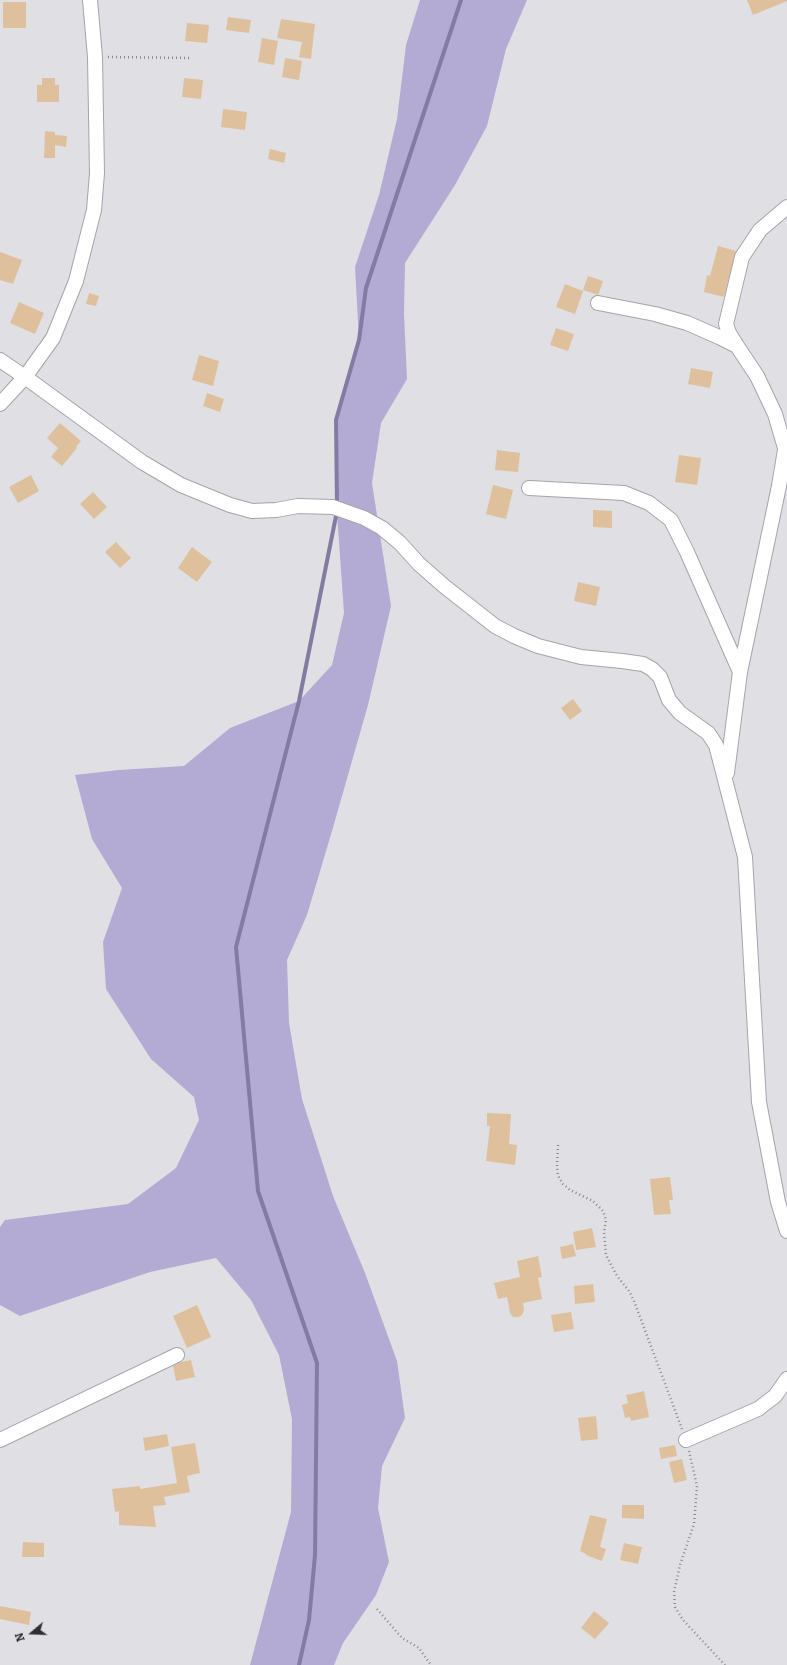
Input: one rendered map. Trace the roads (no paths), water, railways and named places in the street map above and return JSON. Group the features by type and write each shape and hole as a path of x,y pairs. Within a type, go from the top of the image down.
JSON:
{"street":[{"path":"0,404 25,377 53,338 76,281 94,210 97,174 95,57 90,0"},
{"path":"726,781 740,672 786,443 775,414 757,376 729,333 726,324 742,257 760,230 787,207"},
{"path":"598,303 655,314 687,323 737,346"},
{"path":"0,360 142,462 181,484 230,505 252,511 276,510 298,506 333,508 364,518 382,528 400,543 419,564 444,586 495,626 538,646 581,657 622,660 643,664 652,669 660,677 669,700 680,713 708,733 716,744 745,857 759,1102 778,1202 787,1231"},
{"path":"528,488 624,493 649,503 671,520 687,552 740,672"},
{"path":"0,1440 176,1355"},
{"path":"686,1440 758,1409 775,1396 787,1379"}],"waterway":[{"path":"337,505 336,420 359,340 366,288 461,0"},
{"path":"299,1665 309,1620 315,1555 317,1363 258,1191 236,947 299,701 337,511"}]}
